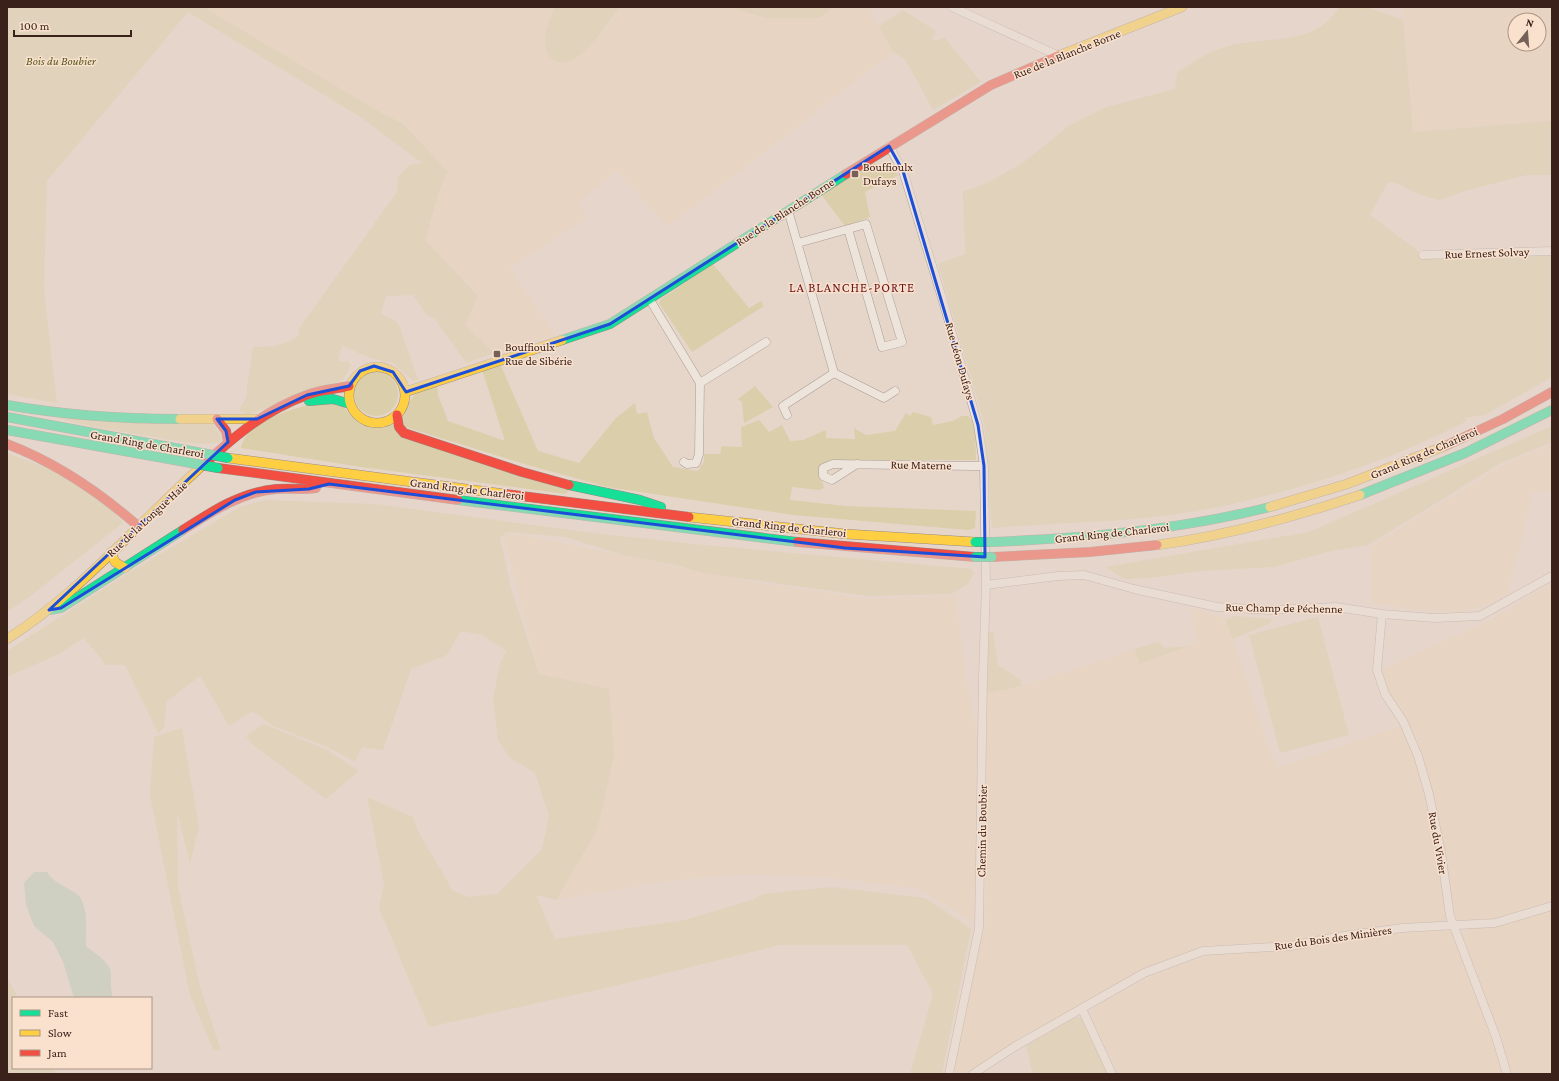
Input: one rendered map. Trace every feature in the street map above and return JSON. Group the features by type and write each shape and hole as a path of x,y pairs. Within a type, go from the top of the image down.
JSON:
{"main road":[{"name":"Rue de la Blanche Borne","path":"405,392 610,324 650,300 889,146 991,85 1182,7"},
{"path":"379,366 389,369 397,375 405,392 403,406 397,415 384,422 370,423 358,416 350,404 348,395 349,386 360,371 369,367 379,366"},
{"name":"Rue de la Longue Haie","path":"7,639 24,629 49,610 228,442 258,419 306,395 349,386"},
{"name":"Grand Ring de Charleroi","path":"7,417 228,458 696,518 854,534 992,542 1070,538 1136,532 1243,513 1299,499 1411,460 1488,426 1552,392"},
{"name":"Rue de la Longue Haie","path":"289,404 333,399 350,404"},
{"path":"7,405 48,412 130,419 258,419"},
{"name":"Grand Ring de Charleroi","path":"7,430 218,468 329,484 747,537 907,554 992,557 1072,553 1187,540 1301,514 1357,496 1430,469 1473,450 1552,410"},
{"path":"397,415 399,427 404,433 446,449 579,488 640,500 696,518"},
{"path":"217,419 226,431 228,442"},
{"path":"7,444 41,457 85,482 103,495 138,526"},
{"path":"49,610 61,608 213,511 235,500 256,492 276,489 309,489 329,484"},
{"path":"111,552 115,562 125,568"}],"street":[{"path":"952,7 1059,56"},
{"name":"Rue Léon Dufays","path":"889,146 904,171 978,425 984,466 986,585"},
{"path":"788,210 834,373 884,398 895,391"},
{"path":"798,243 848,229 866,224 902,342 882,347 848,229"},
{"name":"Rue Ernest Solvay","path":"1423,255 1552,251"},
{"path":"650,300 700,383 699,454 696,463 686,464 684,462"},
{"path":"700,383 766,342"},
{"path":"787,415 783,406 834,373"},
{"name":"Rue Materne","path":"857,464 984,466"},
{"name":"Rue Champ de Péchenne","path":"986,585 1058,576 1084,576 1134,589 1217,607 1270,610 1336,607 1382,614 1435,618 1480,616 1552,576"},
{"name":"Chemin du Boubier","path":"949,1074 980,928 983,678 986,585"},
{"name":"Rue du Vivier","path":"1382,614 1377,670 1385,694 1403,721 1418,756 1429,794 1441,852 1453,925 1496,1037 1507,1074"},
{"name":"Rue du Bois des Minières","path":"973,1074 1014,1048 1144,973 1203,951 1291,946 1351,935 1402,928 1495,923 1552,906"},
{"path":"1082,1008 1112,1074"}],"highlighted area":[{"path":"889,146 903,171 978,425 984,466 985,557 845,548 329,484 309,489 256,492 235,500 61,608 49,610 228,442 226,431 217,419 257,419 307,395 349,386 360,371 374,366 393,372 406,392 610,324"}],"shaded area":[{"path":"203,7 554,7 547,29 545,49 548,55 555,62 561,63 579,55 601,35 619,7 730,7 766,18 805,18 820,17 833,7 877,7 869,13 879,26 893,52 668,227 617,171 578,203 587,217 509,268 556,336 494,353 465,325 478,295 425,240 440,188 448,172 402,123 383,114"},
{"path":"1402,7 1552,7 1552,121 1413,132"},
{"path":"1552,444 1552,491 1532,492 1520,547 1507,593 1496,601 1464,612 1424,611 1372,603 1370,547 1504,465"},
{"path":"503,533 532,537 754,582 868,599 956,596 965,675 976,729 979,822 974,922 920,889 835,878 745,874 672,880 556,900 597,830 614,756 539,674"},
{"path":"1552,583 1552,901 1500,919 1474,921 1455,919 1437,812 1418,739 1389,697 1381,670 1493,619"},
{"path":"1191,608 1226,619 1269,751 1278,768 1400,726 1416,758 1433,823 1450,917 1442,922 1288,944 1241,944 1198,947 1155,967 972,1071 960,1074 951,1074 985,927 987,693 1025,685 1135,649 1139,664 1197,642"},
{"path":"34,872 47,872 55,881 75,893 81,899 86,916 86,946 106,962 109,967 111,971 113,997 74,997 63,962 53,942 34,926 26,905 24,883"},
{"path":"1552,910 1552,1074 1512,1074 1461,937 1467,929"},
{"path":"1455,930 1505,1074 1119,1074 1092,1019 1094,1007 1154,975 1205,956 1244,951 1291,949 1406,932"}],"green space":[{"name":"Bois du Boubier","path":"7,7 203,7 383,114 402,123 448,172 440,188 425,240 478,296 465,325 494,353 466,363 435,319 426,314 413,295 386,296 381,314 395,320 399,325 418,379 413,381 393,363 370,358 343,346 338,357 340,362 348,361 351,365 343,380 253,413 246,415 239,410 247,396 253,347 266,347 283,344 299,335 298,330 397,192 398,177 409,165 422,163 362,118 188,12 47,181 44,290 57,403 7,394"},
{"path":"554,7 619,7 608,24 580,55 570,61 561,63 550,57 545,46 546,31"},
{"path":"730,7 833,7 820,17 766,18"},
{"path":"1339,7 1367,7 1403,20 1413,132 1552,121 1552,175 1527,175 1468,190 1439,200 1415,193 1399,184 1388,182 1370,215 1423,255 1421,259 1552,253 1552,377 1485,415 1464,418 1467,421 1402,451 1335,476 1267,496 1172,515 1121,520 992,528 984,423 938,264 965,254 963,192 989,182 1024,162 1070,125 1106,107 1175,89 1177,73 1204,56 1235,44 1306,34 1318,28 1329,19"},
{"path":"903,10 936,31 932,38 935,41 945,38 981,82 933,110 905,59 893,52 879,26"},
{"path":"873,163 887,167 899,175 865,192 870,217 845,226 820,193"},
{"path":"713,264 749,308 761,301 764,306 692,352 659,303 661,299"},
{"path":"501,366 538,451 579,463 616,418 635,403 637,414 647,412 654,438 673,467 698,471 704,461 704,454 720,454 722,446 742,447 741,427 759,420 769,432 782,425 790,441 803,440 826,430 826,438 855,439 854,428 866,435 895,431 906,413 910,416 913,412 931,417 933,425 953,421 962,416 968,416 975,423 976,460 832,460 825,463 819,470 824,488 819,490 792,487 790,500 846,506 976,511 975,528 968,530 793,515 607,487 521,463 405,427 402,414 414,395 437,383 438,395 448,421 505,441 482,370"},
{"path":"376,372 388,376 394,382 398,394 394,406 388,412 376,416 364,412 358,406 354,394 358,382 364,376"},
{"path":"755,386 773,407 744,423 742,402 738,399"},
{"path":"315,403 341,403 351,416 362,424 369,426 383,426 392,424 569,489 566,494 361,467 241,448 245,438 261,423 283,413"},
{"path":"48,415 213,423 221,437 220,442 204,444 186,442 100,428"},
{"path":"1552,426 1552,442 1501,463 1368,545 1331,551 1274,567 1202,571 1149,578 1125,579 1105,567 1309,532"},
{"path":"7,453 45,467 95,491 123,523 29,597 7,612"},
{"path":"265,500 375,504 601,534 704,545 972,569 974,573 968,584 951,594 868,596 704,573 676,565 623,555 565,537 507,532 500,537 511,588 539,674 609,689 614,756 597,830 556,900 536,895 555,939 685,920 752,900 763,894 832,887 925,898 971,929 942,1074 910,1074 933,994 907,945 780,945 610,987 429,1027 379,908 384,884 367,797 413,817 418,831 453,891 469,897 497,894 542,849 549,816 535,773 509,757 498,740 493,699 500,663 506,651 483,635 461,631 447,655 411,669 383,750 362,747 355,762 328,747 273,726 253,711 229,726 200,676 167,701 164,728 158,733 125,665 106,665 84,638 59,654 7,677 7,651 130,572 240,507"},
{"path":"1236,616 1273,619 1269,624 1232,639 1226,619"},
{"path":"1318,617 1349,735 1280,753 1249,635"},
{"path":"988,632 993,632 998,665 1021,680 1021,686 987,693"},
{"path":"1158,642 1165,648 1189,646 1139,664 1135,649"},
{"path":"264,724 327,750 359,771 326,799 253,745 246,736"},
{"path":"182,728 199,827 190,864 177,811 178,887 200,987 221,1051 213,1049 190,995 150,795 154,737"},
{"path":"7,977 17,997 12,997 12,1069 54,1069 56,1074 7,1074"},
{"path":"1079,1017 1084,1019 1109,1074 1033,1074 1026,1046 1074,1018"}],"traffic: fast":[{"path":"562,340 610,324 846,174"},
{"path":"309,401 333,399 350,404"},
{"path":"7,405 93,416 180,419"},
{"path":"1360,495 1465,453 1552,410"},
{"path":"7,417 202,453"},
{"path":"7,430 191,463"},
{"path":"202,453 228,458"},
{"path":"191,463 218,468"},
{"path":"569,485 640,500 661,507"},
{"path":"458,500 797,542"},
{"path":"992,542 1132,532 1201,522 1270,507"},
{"path":"49,610 61,608 183,530"},
{"path":"975,542 992,542"},
{"path":"975,557 992,557"}],"traffic: slow":[{"path":"1058,56 1182,7"},
{"path":"405,392 562,340"},
{"path":"371,367 383,367 393,371 401,379 405,389 405,395 405,401 401,411 393,419 383,423 371,423 361,419 353,411 349,401 349,389 353,379 361,371 371,367"},
{"path":"180,419 257,419"},
{"path":"1270,507 1347,484 1445,446"},
{"path":"228,458 505,494"},
{"path":"7,639 60,600 84,579 203,465"},
{"path":"1157,545 1260,525 1360,495"},
{"path":"689,517 846,534 975,542"},
{"path":"111,552 115,562 125,568"}],"traffic: jam":[{"path":"846,174 991,85 1058,56"},
{"path":"203,465 239,434 278,408 312,393 349,386"},
{"path":"1445,446 1503,419 1552,392"},
{"path":"397,415 399,427 404,433 522,472 569,485"},
{"path":"217,419 226,431 228,442"},
{"path":"7,444 43,460 76,479 108,501 138,526"},
{"path":"218,468 458,500"},
{"path":"183,530 204,516 251,494 276,489 316,488"},
{"path":"505,494 689,517"},
{"path":"797,542 975,557"},
{"path":"992,557 1090,552 1157,545"}],"place":[{"name":"Bouffioulx Dufays","path":"855,174"},
{"name":"Bouffioulx Rue de Sibérie","path":"497,354"}],"district":[{"name":"LA BLANCHE-PORTE","path":"852,287"}]}
